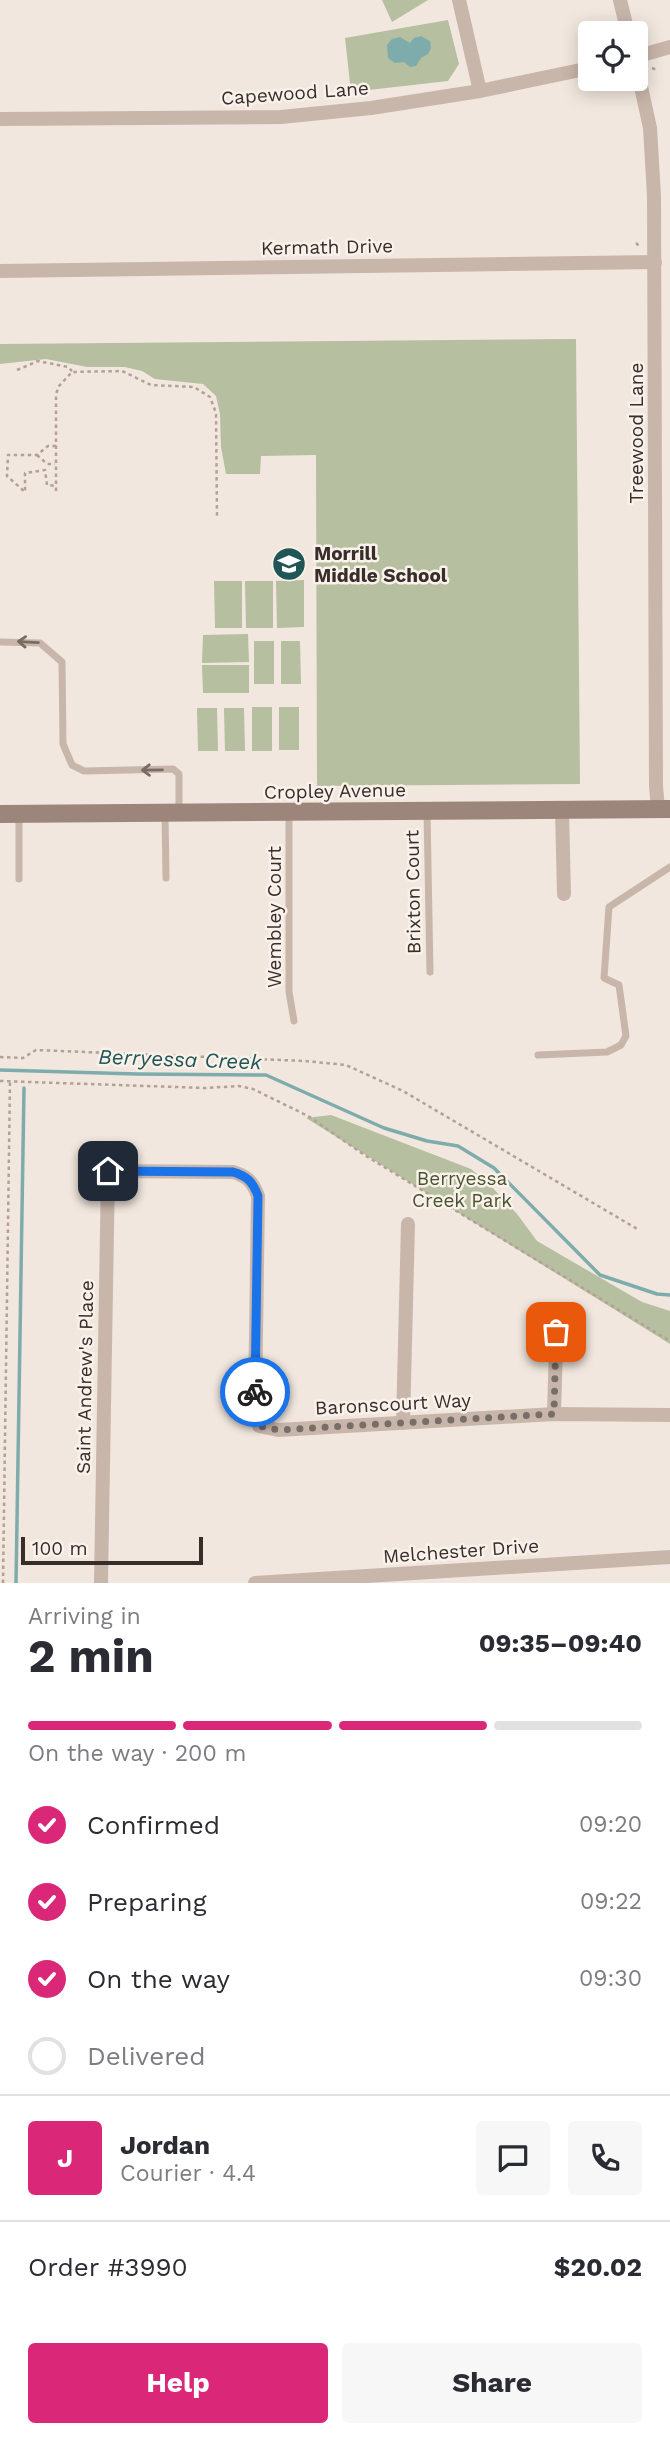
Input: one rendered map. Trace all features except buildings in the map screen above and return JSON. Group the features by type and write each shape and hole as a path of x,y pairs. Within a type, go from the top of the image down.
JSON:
{"street":[{"path":"459,0 480,91"},
{"path":"620,0 625,21"},
{"path":"648,54 670,47"},
{"name":"Capewood Lane","path":"0,119 281,117 370,108 480,91 578,71"},
{"name":"Treewood Lane","path":"642,91 650,128 655,262 656,786 664,809"},
{"name":"Kermath Drive","path":"0,271 655,262"},
{"name":"Cropley Avenue","path":"0,814 664,809"},
{"path":"562,810 564,894"},
{"name":"Baronscourt Way","path":"108,1171 233,1172 250,1180 255,1187 258,1196 255,1405 259,1426 278,1430 554,1414 670,1415"},
{"name":"Saint Andrew's Place","path":"101,1583 108,1171"},
{"path":"403,1423 408,1224"},
{"path":"554,1414 557,1311"},
{"name":"Melchester Drive","path":"255,1583 670,1557"}],"lane":[{"path":"0,642 40,643 62,662 62,744 72,765 83,771 173,769 179,774 166,878"},
{"name":"Brixton Court","path":"428,811 430,972"},
{"name":"Wembley Court","path":"289,813 289,992 294,1021"},
{"path":"19,814 19,879"},
{"path":"538,1055 607,1052 621,1045 626,1036 619,985 604,978 608,907 670,867"}],"path":[{"path":"652,68 657,70"},
{"path":"17,370 38,361 68,367 72,372"},
{"path":"56,491 56,394 59,386 72,372 122,371 151,385 194,387 210,397 216,413 217,517"},
{"path":"56,446 48,446 37,455 8,455 7,476 25,492 25,473 45,470 47,485 56,486"},
{"path":"37,455 47,464 56,464"},
{"path":"0,1057 23,1058 36,1050 346,1065 403,1091 639,1230"},
{"path":"0,1081 205,1088 239,1086 253,1089 308,1116 366,1156 670,1341"},
{"path":"3,1583 10,1081"}],"green space":[{"path":"382,0 428,0 392,22"},
{"path":"448,20 459,64 448,81 351,92 345,38"},
{"path":"576,339 580,784 317,786 316,455 261,456 260,474 226,474 216,396 203,384 155,379 142,371 125,367 87,367 46,359 0,364 0,344"},
{"path":"304,580 304,627 277,628 276,581"},
{"path":"214,581 242,581 242,628 215,628"},
{"path":"245,581 273,581 273,628 246,628"},
{"path":"248,634 249,662 202,663 203,635"},
{"path":"254,641 274,641 274,684 254,684"},
{"path":"281,641 300,641 301,684 281,684"},
{"path":"202,665 249,665 249,693 203,693"},
{"path":"252,707 272,707 272,751 252,751"},
{"path":"279,707 299,707 299,750 279,750"},
{"path":"197,708 217,708 218,751 198,751"},
{"path":"224,708 244,708 245,751 225,751"},
{"name":"Berryessa Creek Park","path":"331,1115 471,1169 517,1214 537,1241 642,1302 670,1311 670,1344 306,1118"}],"water":[{"path":"421,36 430,41 431,48 416,66 410,67 404,62 395,63 388,58 387,45 392,39 400,37 410,43"}],"waterway":[{"name":"Berryessa Creek","path":"0,1070 266,1075 384,1128 427,1141 458,1146 494,1168 600,1275 657,1294 670,1295"},
{"path":"16,1583 24,1088"}],"way so far":[{"path":"255,1392 259,1426 278,1430 554,1414 556,1332"}],"place":[{"name":"Morrill Middle School","path":"289,564"}],"route":[{"path":"108,1171 233,1172 250,1180 255,1187 258,1196 255,1392"}]}
